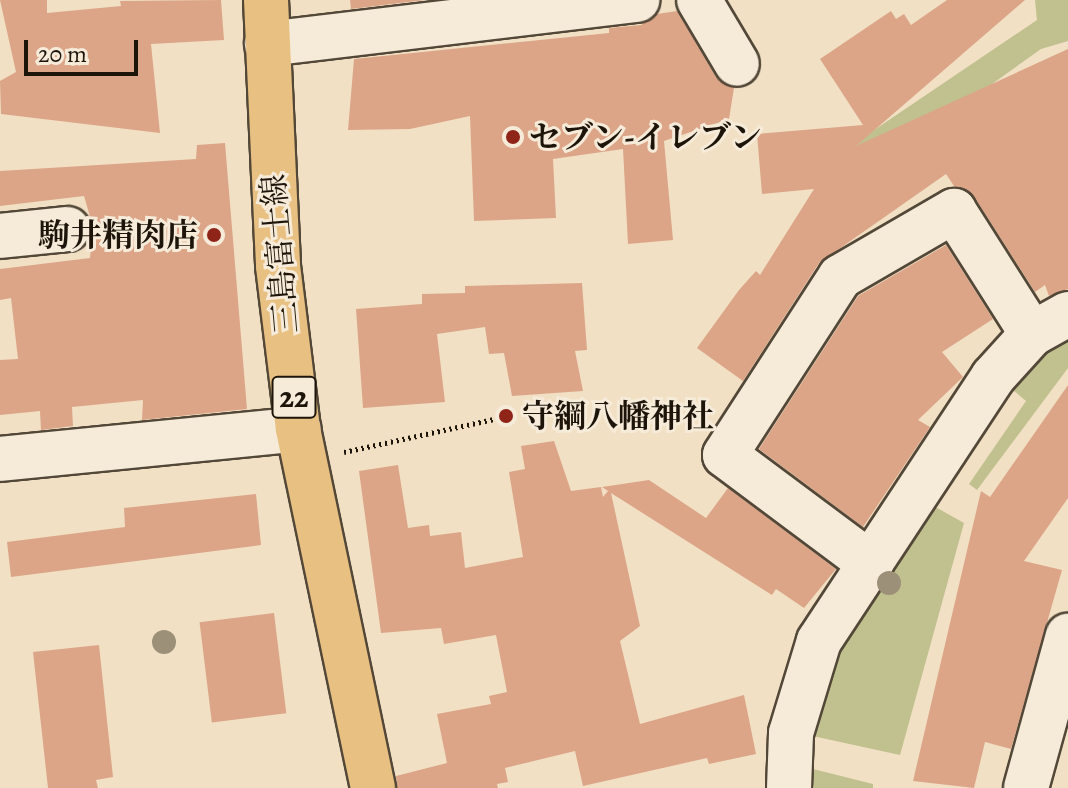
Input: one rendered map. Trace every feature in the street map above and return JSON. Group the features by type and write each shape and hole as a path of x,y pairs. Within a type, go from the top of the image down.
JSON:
{"main road":[{"name":"三島富士線","path":"266,0 278,266 298,429 373,788"}],"street":[{"path":"267,44 635,0"},
{"path":"699,0 737,64"},
{"path":"789,788 791,733 819,641 871,564 993,377 1050,324 954,211 840,277 725,455 871,564"},
{"path":"0,236 68,229"},
{"path":"0,459 298,429"},
{"path":"1026,788 1068,636"}],"path":[{"path":"335,454 503,417"}],"shaded area":[{"path":"1035,0 1068,0 1068,41 1041,49 867,173 849,147 1037,20"},
{"path":"1068,333 1068,368 977,490 969,484 1026,401 1007,385 1035,352"},
{"path":"930,504 964,523 900,755 808,735 833,642"},
{"path":"805,767 873,784 873,788 797,788"}],"building":[{"path":"0,0 47,0 47,13 121,6 120,1 221,0 224,40 151,44 160,133 1,114 0,81 16,72"},
{"path":"350,0 425,0 351,9"},
{"path":"947,0 1025,0 856,146 1068,49 1068,289 1049,296 1045,285 1035,292 975,198 954,186 946,174 819,263 743,381 697,348 739,290 756,271 760,275 814,189 762,194 757,134 863,125 820,59 891,11 896,19 904,14 911,25"},
{"path":"677,11 716,77 734,88 729,119 664,141 673,240 628,244 623,149 553,159 556,218 474,221 470,116 410,129 348,130 354,59 609,33 609,28 641,25 657,14"},
{"path":"225,143 247,409 142,420 143,400 72,407 73,426 41,430 40,411 0,415 0,360 18,359 11,298 0,300 0,269 90,258 93,227 84,196 0,206 0,171 196,159 197,145"},
{"path":"946,245 993,319 942,352 963,377 918,420 930,427 863,527 759,449 858,296"},
{"path":"582,283 587,350 575,351 583,391 512,396 504,353 489,354 485,327 437,334 445,402 363,408 356,309 422,304 422,294 465,293 465,286"},
{"path":"1068,385 1068,498 1024,561 1062,570 1011,749 985,742 974,788 913,781 981,491 990,497"},
{"path":"554,441 571,491 601,487 603,497 608,491 602,487 649,480 706,518 728,488 836,569 804,608 776,589 772,595 611,493 640,626 620,641 640,724 744,695 756,754 709,764 707,758 583,786 575,751 505,768 508,782 497,784 498,788 397,788 396,776 447,763 437,714 491,704 489,696 507,692 496,635 444,644 441,628 381,633 359,471 398,465 408,528 429,525 430,536 461,532 465,568 523,557 509,472 525,469 521,446"},
{"path":"256,494 261,545 11,577 7,542 125,527 124,508"},
{"path":"274,613 286,713 212,722 200,622"},
{"path":"99,645 113,777 96,780 98,788 48,788 33,652"}],"place":[{"name":"セブン-イレブン","path":"513,137"},
{"name":"駒井精肉店","path":"214,235"},
{"name":"守綱八幡神社","path":"506,416"}]}
